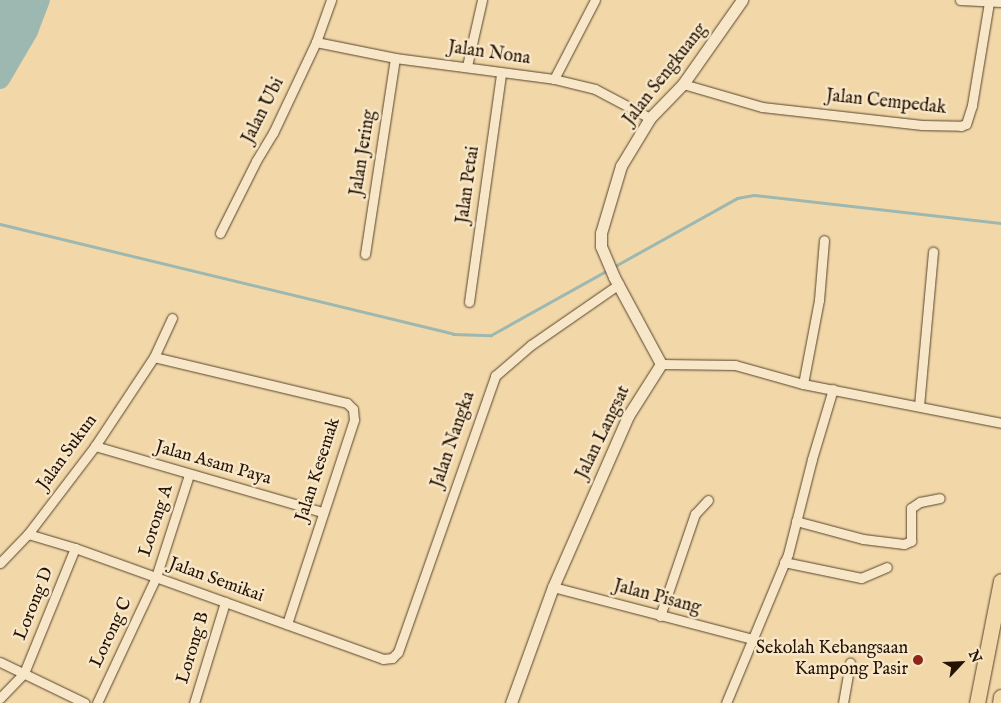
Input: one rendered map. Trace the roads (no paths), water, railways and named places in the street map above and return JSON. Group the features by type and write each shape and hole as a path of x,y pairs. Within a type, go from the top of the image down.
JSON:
{"highway":[{"path":"977,703 1001,582"},
{"path":"1000,703 1001,697"}],"street":[{"name":"Jalan Ubi","path":"220,234 256,161 273,133 316,42 331,0"},
{"path":"467,66 482,0"},
{"path":"554,79 595,0"},
{"name":"Jalan Sengkuang","path":"661,364 616,281 601,246 601,233 622,166 650,118 683,84 742,0"},
{"path":"960,0 1001,2"},
{"name":"Jalan Cempedak","path":"683,84 762,107 922,125 961,126 966,124 971,110 989,2"},
{"name":"Jalan Nona","path":"316,42 395,58 554,79 595,89 650,118"},
{"name":"Jalan Jering","path":"365,254 395,58"},
{"name":"Jalan Petai","path":"469,302 501,73"},
{"path":"803,384 819,300 824,240"},
{"path":"919,406 933,252"},
{"name":"Jalan Nangka","path":"392,658 398,652 495,376 531,344 616,281"},
{"name":"Jalan Sukun","path":"0,563 28,534 95,446 154,357 172,318"},
{"name":"Jalan Kesemak","path":"154,357 347,403 353,409 354,420 322,512 287,624"},
{"path":"661,364 735,365 803,384 1001,423"},
{"name":"Jalan Langsat","path":"511,703 553,587 628,416 661,364"},
{"path":"726,703 784,562 833,389"},
{"name":"Jalan Asam Paya","path":"95,446 189,475 322,512"},
{"name":"Lorong A","path":"156,577 189,475"},
{"path":"796,521 863,539 904,544 911,541 911,508 920,502 940,498"},
{"path":"660,616 694,514 708,500"},
{"name":"Jalan Semikai","path":"28,534 75,548 383,659 392,658"},
{"name":"Lorong D","path":"24,673 75,548"},
{"path":"784,562 861,578 886,566"},
{"name":"Lorong C","path":"97,703 156,577"},
{"name":"Jalan Pisang","path":"553,587 753,639"},
{"name":"Lorong B","path":"194,703 225,602"},
{"path":"0,662 85,703"},
{"path":"843,703 850,663"},
{"path":"0,698 24,673"}],"water":[{"path":"0,0 40,0 28,31 0,79"}],"waterway":[{"path":"0,79 28,31 40,0"},
{"path":"0,224 453,334 491,335 737,198 754,195 1001,223"}],"place":[{"name":"Sekolah Kebangsaan Kampong Pasir","path":"918,660"}]}
